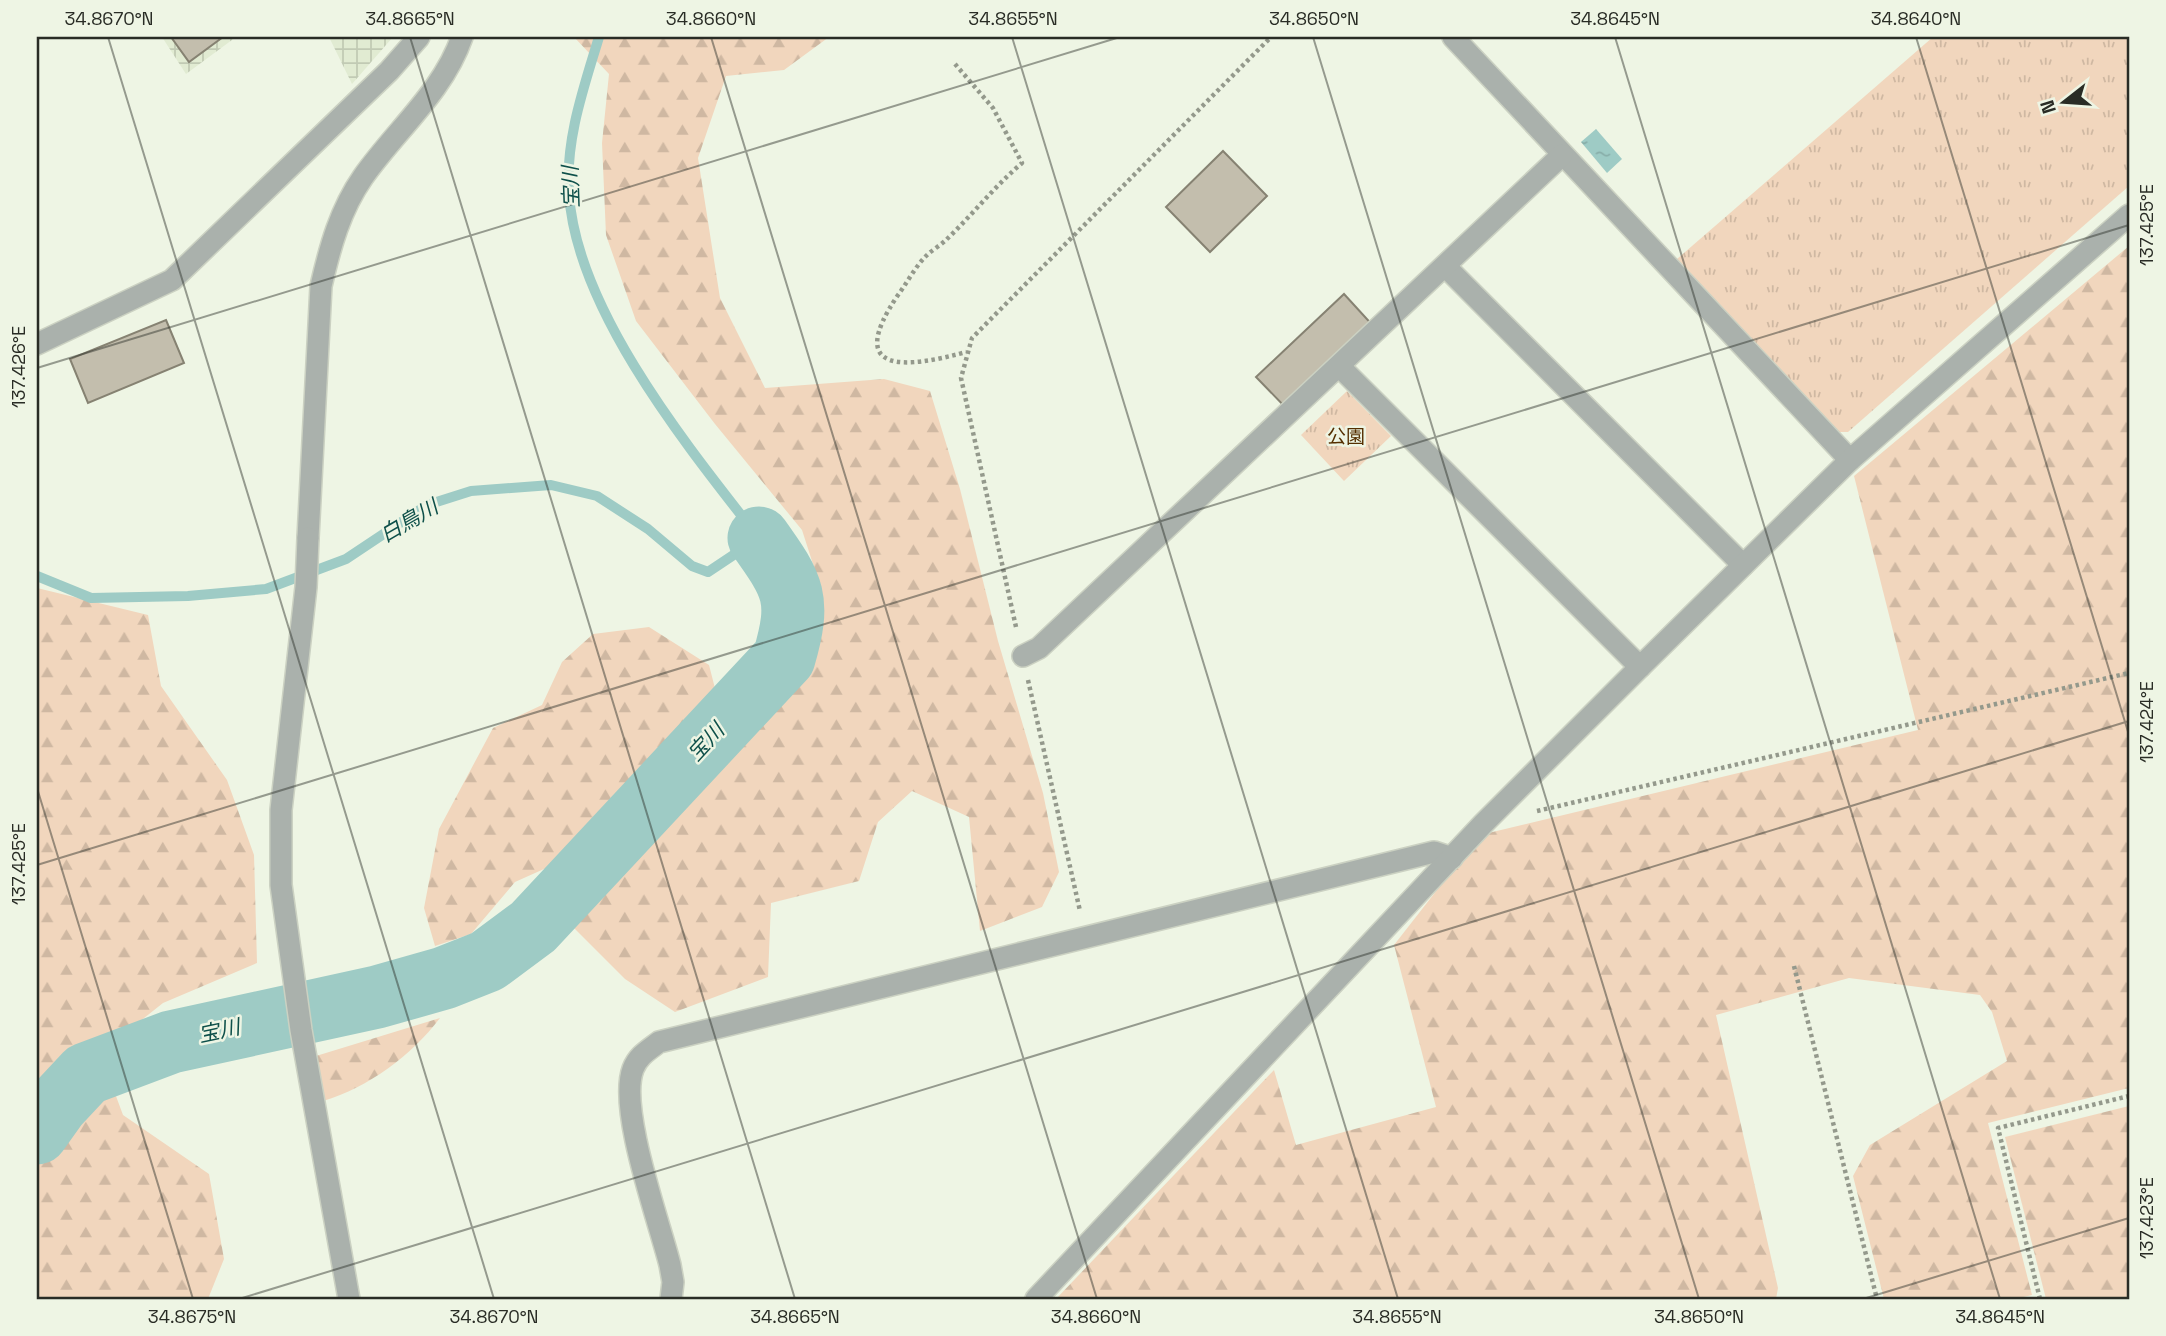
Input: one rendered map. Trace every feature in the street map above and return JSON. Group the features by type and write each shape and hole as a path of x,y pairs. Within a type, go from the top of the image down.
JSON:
{"street":[{"path":"37,344 172,280 379,81 419,37"},
{"path":"349,1299 300,1030 281,885 281,810 306,587 321,286 330,248 344,208 363,177 433,90 455,56 462,37"},
{"path":"1453,37 1850,460"},
{"path":"1023,656 1038,648 1340,367 1562,155"},
{"path":"1036,1299 1483,824 1640,667 1850,460 2129,215"},
{"path":"1446,267 1743,565"},
{"path":"1340,367 1640,667"},
{"path":"670,1299 673,1282 670,1265 630,1112 632,1072 639,1056 659,1042 1434,852 1452,858"}],"path":[{"path":"1086,936 966,407 961,378 966,352 972,338 991,318 1271,37"},
{"path":"955,64 993,108 1022,163 992,188 946,240 925,257 891,306 876,340 877,350 886,359 901,364 935,360 966,352"},
{"path":"1483,824 2129,673"},
{"path":"1794,966 1877,1299"},
{"path":"2040,1299 1998,1128 2129,1096"}],"shaded area":[{"path":"162,37 236,37 186,74"},
{"path":"329,37 393,37 352,84"}],"green space":[{"path":"574,37 829,37 784,70 726,76 698,158 720,298 765,388 884,379 930,391 960,489 998,641 1043,793 1059,872 1042,907 980,931 969,817 912,791 878,822 859,881 771,903 768,977 675,1012 625,979 572,926 544,869 515,882 471,934 435,946 424,908 439,829 493,728 542,705 562,662 593,634 649,627 709,665 718,700 760,719 801,670 821,589 802,530 715,424 636,321 606,235 602,143 609,74"},
{"path":"1933,37 2129,37 2129,186 1848,432 1836,432 1677,259"},
{"path":"2129,246 2129,1088 1988,1123 2032,1295 2015,1299 1884,1299 1853,1176 1870,1145 2007,1061 1992,1012 1980,995 1849,978 1716,1015 1778,1288 1776,1299 1056,1299 1274,1070 1296,1145 1436,1107 1394,945 1480,835 1918,730 1854,476"},
{"name":"公園","path":"1347,391 1391,436 1344,481 1301,435"},
{"path":"37,588 148,615 161,686 227,780 254,855 257,963 163,1003 100,1053 123,1115 209,1174 224,1259 208,1299 37,1299"},
{"path":"440,1018 416,1045 373,1079 323,1101 316,1056"},
{"path":"2129,1106 2129,1299 2046,1299 2005,1137"}],"water":[{"path":"1596,129 1622,159 1607,173 1581,142"}],"building":[{"path":"171,37 223,37 189,62"},
{"path":"1223,151 1267,196 1210,252 1166,207"},
{"path":"1344,294 1376,329 1289,411 1256,377"},
{"path":"166,320 184,363 88,403 70,359"}],"waterway":[{"name":"白鳥川","path":"37,576 91,598 188,596 266,589 346,559 427,505 471,491 551,485 597,496 648,529 692,566 708,572 759,538 700,462 640,375 613,330 576,238 569,193 570,153 577,114 599,37"},
{"name":"宝川","path":"37,1133 57,1105 86,1074 171,1042 377,997 444,978 487,961 533,927 784,658 792,621 791,594 780,569 759,538"}]}
